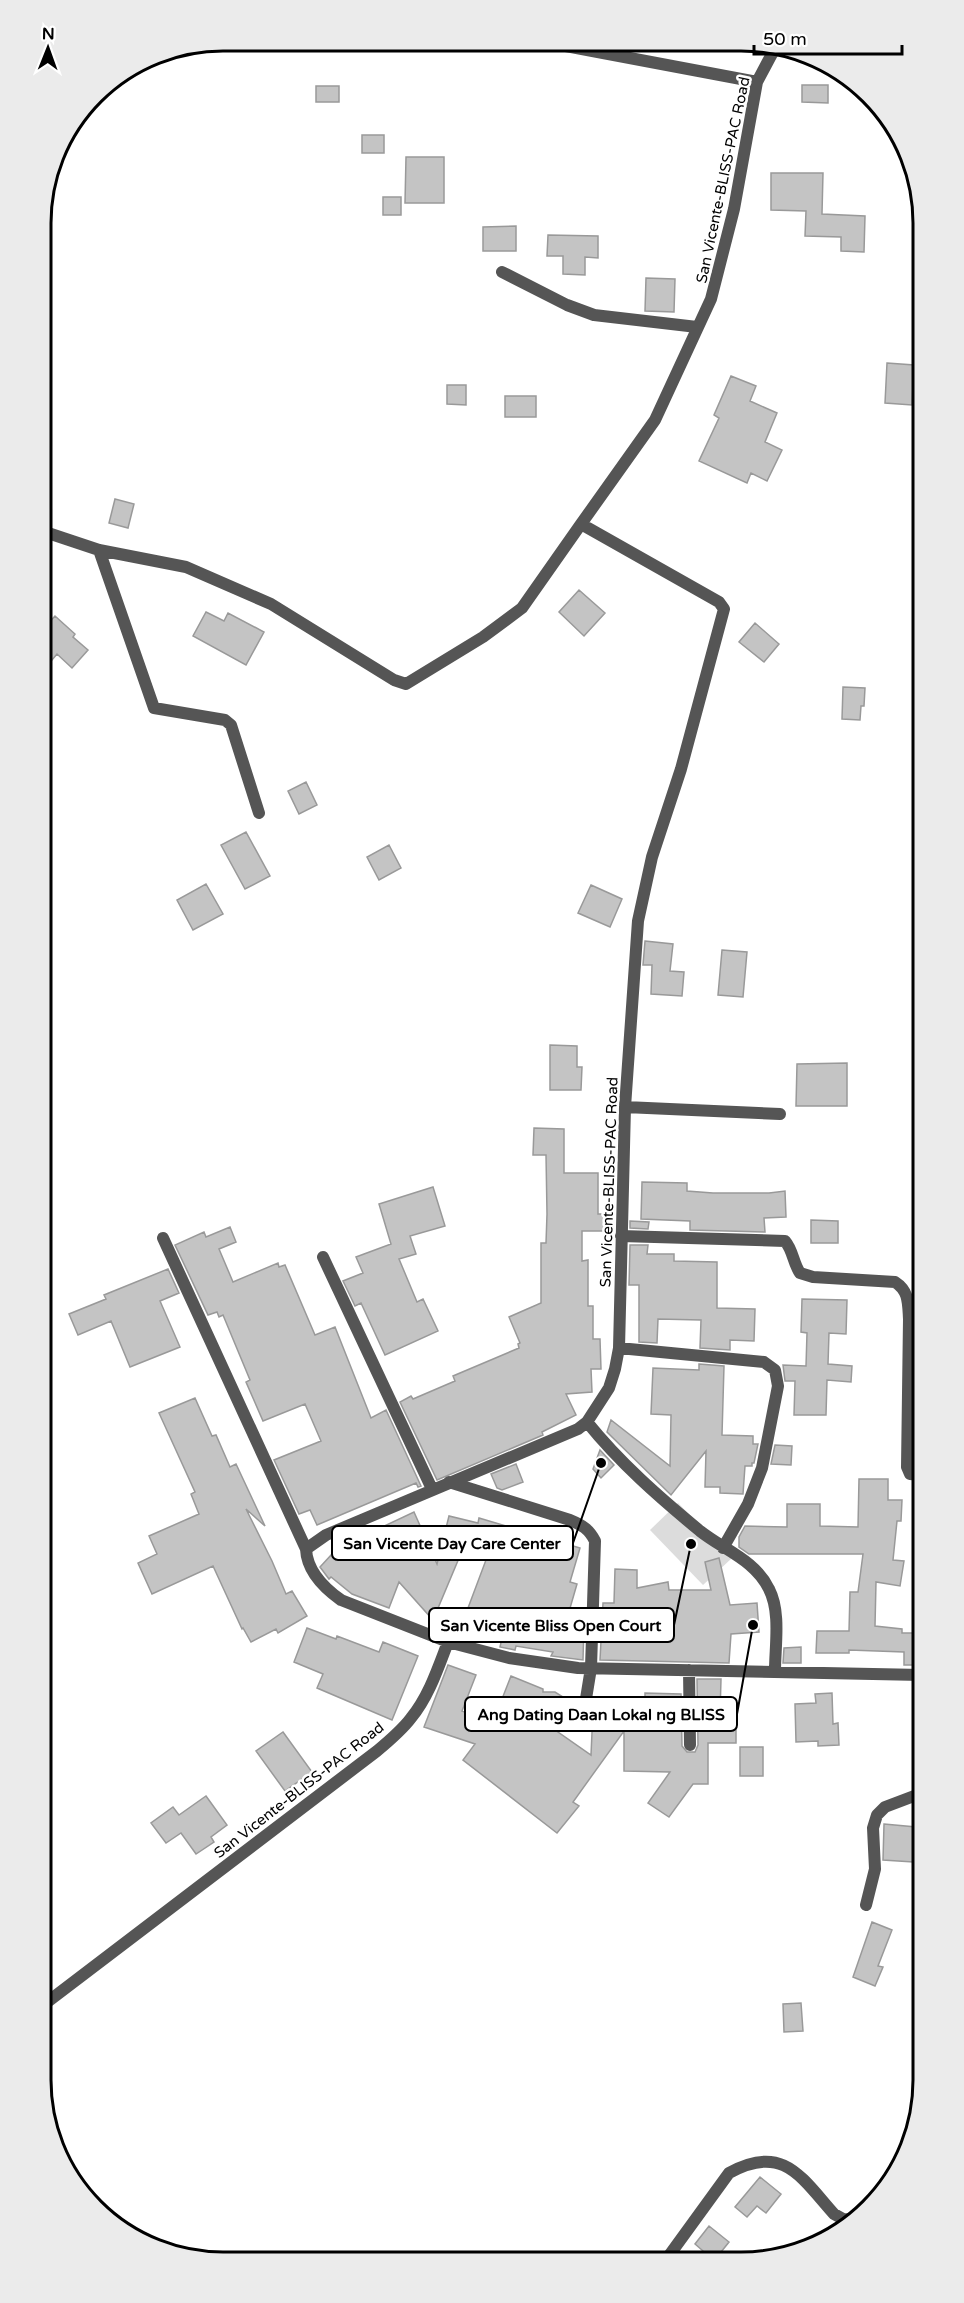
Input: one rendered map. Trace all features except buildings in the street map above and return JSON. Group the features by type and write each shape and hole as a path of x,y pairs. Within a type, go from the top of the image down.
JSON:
{"street":[{"path":"592,51 757,82"},
{"name":"San Vicente-BLISS-PAC Road","path":"306,1549 326,1535 432,1489 568,1435 587,1422 609,1388 619,1348 626,1107 638,921 652,857 681,769 724,609 719,602 581,524 655,420 711,299 734,209 757,82 772,54"},
{"path":"502,272 567,305 594,315 697,327"},
{"path":"51,534 99,550 186,567 271,604 394,680 406,684 483,637 522,608 581,524"},
{"path":"99,550 154,708 225,720 231,725 259,813"},
{"path":"626,1107 780,1114"},
{"path":"621,1236 785,1241 790,1246 794,1265 800,1273 895,1282 903,1287 907,1294 909,1319 907,1467 910,1474 913,1474"},
{"path":"163,1238 306,1549 306,1557 313,1573 326,1589 341,1600 448,1642 536,1663 591,1668 913,1675"},
{"path":"323,1257 432,1489"},
{"path":"619,1348 764,1362 775,1370 777,1386 762,1468 748,1504 723,1548"},
{"path":"587,1422 635,1475 723,1548 752,1566 770,1589 775,1611 775,1671"},
{"path":"449,1482 570,1520 591,1532 595,1541 591,1668 584,1711"},
{"name":"San Vicente-BLISS-PAC Road","path":"51,1999 377,1751 410,1720 420,1706 448,1642"},
{"path":"689,1670 690,1745"},
{"path":"866,1905 875,1869 873,1828 877,1815 885,1807 913,1796"},
{"path":"672,2252 729,2173 755,2162 787,2165 834,2214 842,2219"}],"shaded area":[{"path":"678,1503 732,1558 703,1585 650,1530"}],"place":[{"name":"San Vicente Day Care Center","path":"601,1463"},
{"name":"San Vicente Bliss Open Court","path":"691,1544"},
{"name":"Ang Dating Daan Lokal ng BLISS","path":"753,1625"}]}
